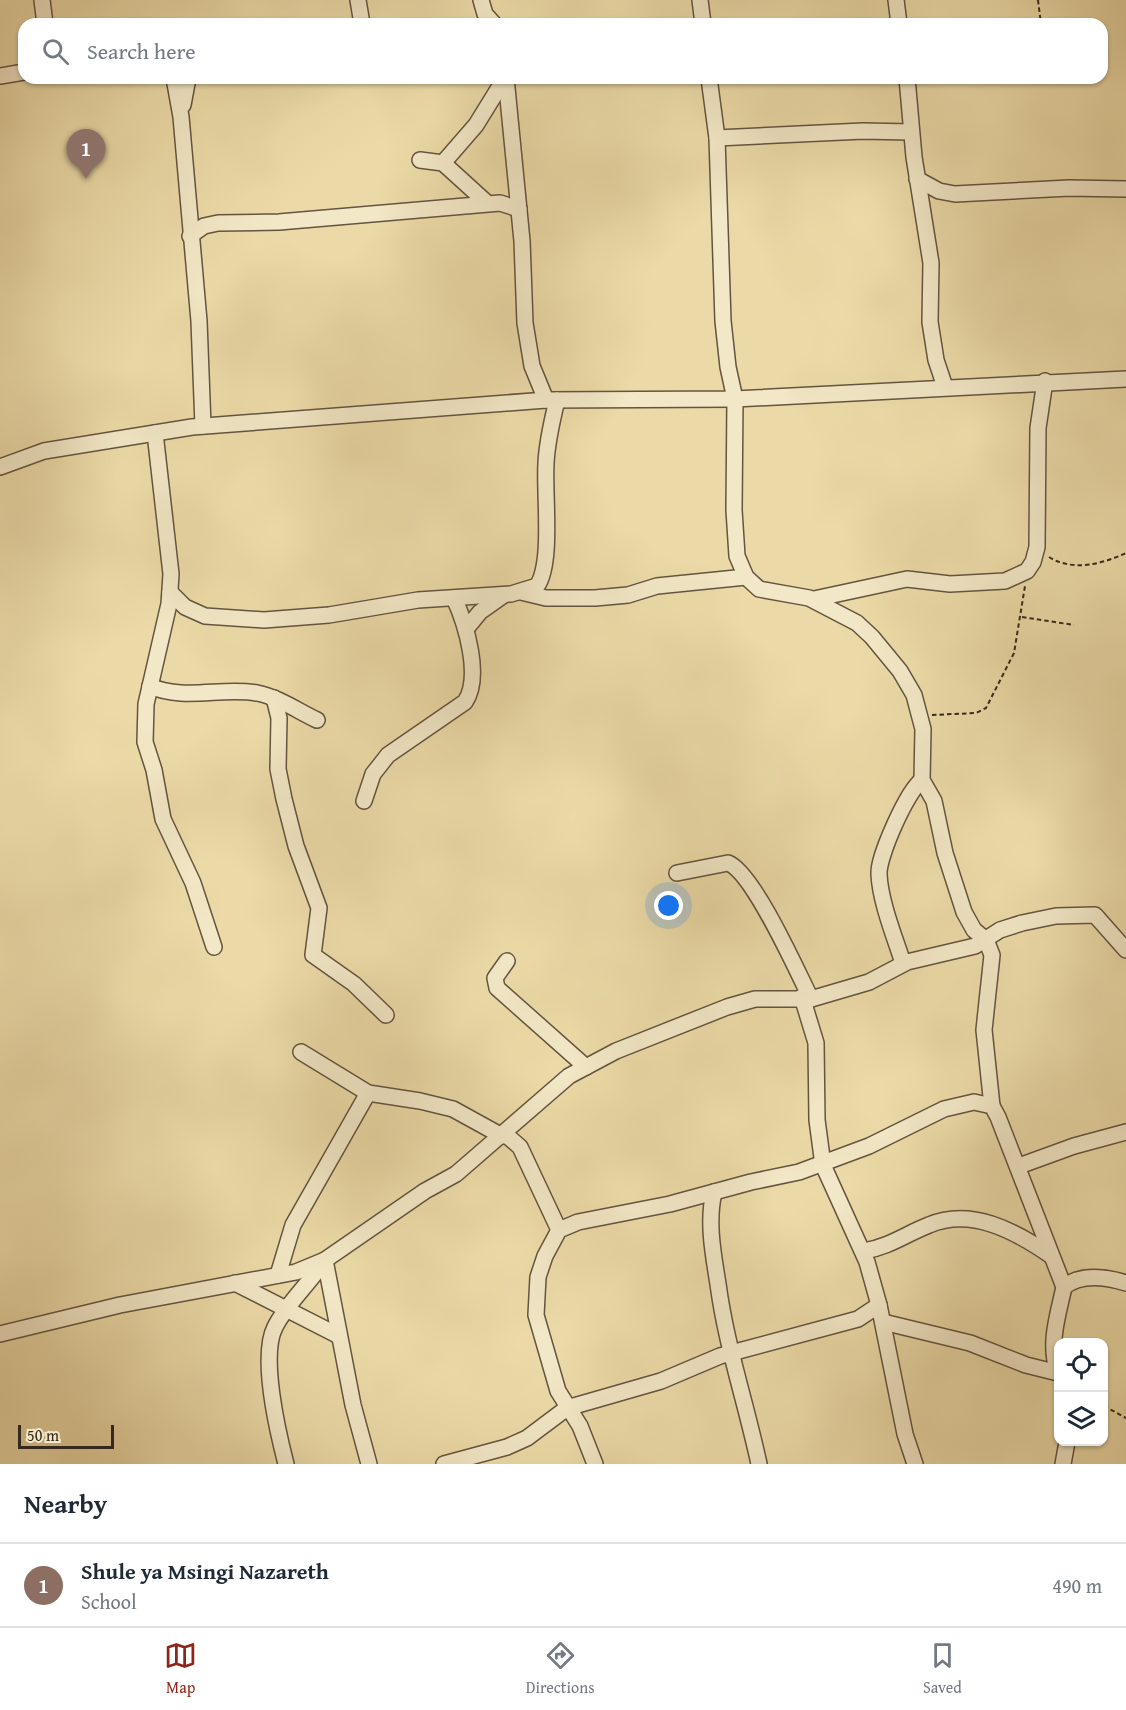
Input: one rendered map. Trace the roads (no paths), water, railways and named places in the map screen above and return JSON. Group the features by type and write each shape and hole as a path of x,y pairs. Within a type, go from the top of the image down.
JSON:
{"street":[{"path":"42,0 44,18"},
{"path":"357,0 361,18"},
{"path":"481,0 484,14 488,18"},
{"path":"700,0 702,18"},
{"path":"896,0 898,18"},
{"path":"0,76 18,73"},
{"path":"175,84 181,117 203,375 203,426"},
{"path":"181,117 187,84"},
{"path":"443,163 476,125 502,84"},
{"path":"170,592 185,607 205,615 264,620 329,615 391,603 504,595 537,586 544,576 546,464 552,400 532,366 525,323 519,209 507,84"},
{"path":"711,84 717,138 723,321 728,367 735,399 735,548 746,577 759,589 813,600 841,612 872,637 909,684 921,716 922,780 934,801 945,853 964,912 974,930 986,940 992,955 984,1030 992,1106 1019,1166 1050,1255 1064,1287 1054,1338"},
{"path":"907,84 917,179 931,264 930,305 933,343 945,387"},
{"path":"717,138 863,130 911,132"},
{"path":"420,160 443,163 487,203"},
{"path":"917,179 939,191 955,194 1069,188 1126,189"},
{"path":"190,236 196,230 212,224 279,222 487,203 500,203 519,209"},
{"path":"188,214 212,224"},
{"path":"0,467 44,451 203,426 552,400 735,399 1045,381 1126,379"},
{"path":"813,600 907,579 941,584 993,582 1014,578 1027,571 1034,562 1037,547 1038,428 1045,381"},
{"path":"154,433 168,531 170,592 146,704 145,742 154,770 163,819 193,883 214,947"},
{"path":"521,592 546,598 595,598 628,595 657,586 746,577"},
{"path":"466,629 480,612 504,595"},
{"path":"364,801 373,774 388,755 465,702 471,693 470,649 466,629 454,598"},
{"path":"150,686 164,692 180,694 234,691 274,698 317,720"},
{"path":"274,698 279,718 278,769 284,799 296,846 319,908 313,954 354,984 386,1015"},
{"path":"903,963 880,886 879,868 899,811 915,785 922,780"},
{"path":"677,873 728,863 740,869 773,924 806,998 816,1043 817,1120 823,1165 864,1251 879,1305 904,1426 915,1464"},
{"path":"0,1334 120,1305 296,1272 324,1260 425,1191 456,1174 504,1135 531,1107 569,1076 616,1051 727,1007 755,999 806,998 869,982 903,963 966,948 986,940 1000,930 1044,918 1090,914 1101,920 1126,950"},
{"path":"507,961 495,978 497,988 586,1067"},
{"path":"301,1052 368,1093 420,1101 453,1110 504,1135 520,1147 559,1230"},
{"path":"278,1275 293,1225 368,1093"},
{"path":"595,1464 580,1426 567,1408 553,1377 536,1305 541,1268 559,1230 578,1222 670,1204 823,1165 870,1146 944,1109 974,1102 992,1106"},
{"path":"1019,1166 1074,1146 1126,1132"},
{"path":"714,1192 710,1217 712,1249 723,1326 746,1404 759,1464"},
{"path":"864,1251 882,1248 948,1218 966,1218 1004,1228 1050,1255"},
{"path":"286,1464 274,1405 270,1359 272,1334 324,1260"},
{"path":"324,1260 369,1464"},
{"path":"1064,1287 1078,1279 1092,1278 1126,1283"},
{"path":"235,1283 339,1336"},
{"path":"444,1464 507,1447 527,1438 567,1408 661,1381 730,1353 858,1319 879,1305"},
{"path":"883,1322 970,1343 1026,1365 1054,1371"},
{"path":"1063,1464 1066,1446"}],"place":[{"name":"Shule ya Msingi Nazareth","path":"86,179"}]}
